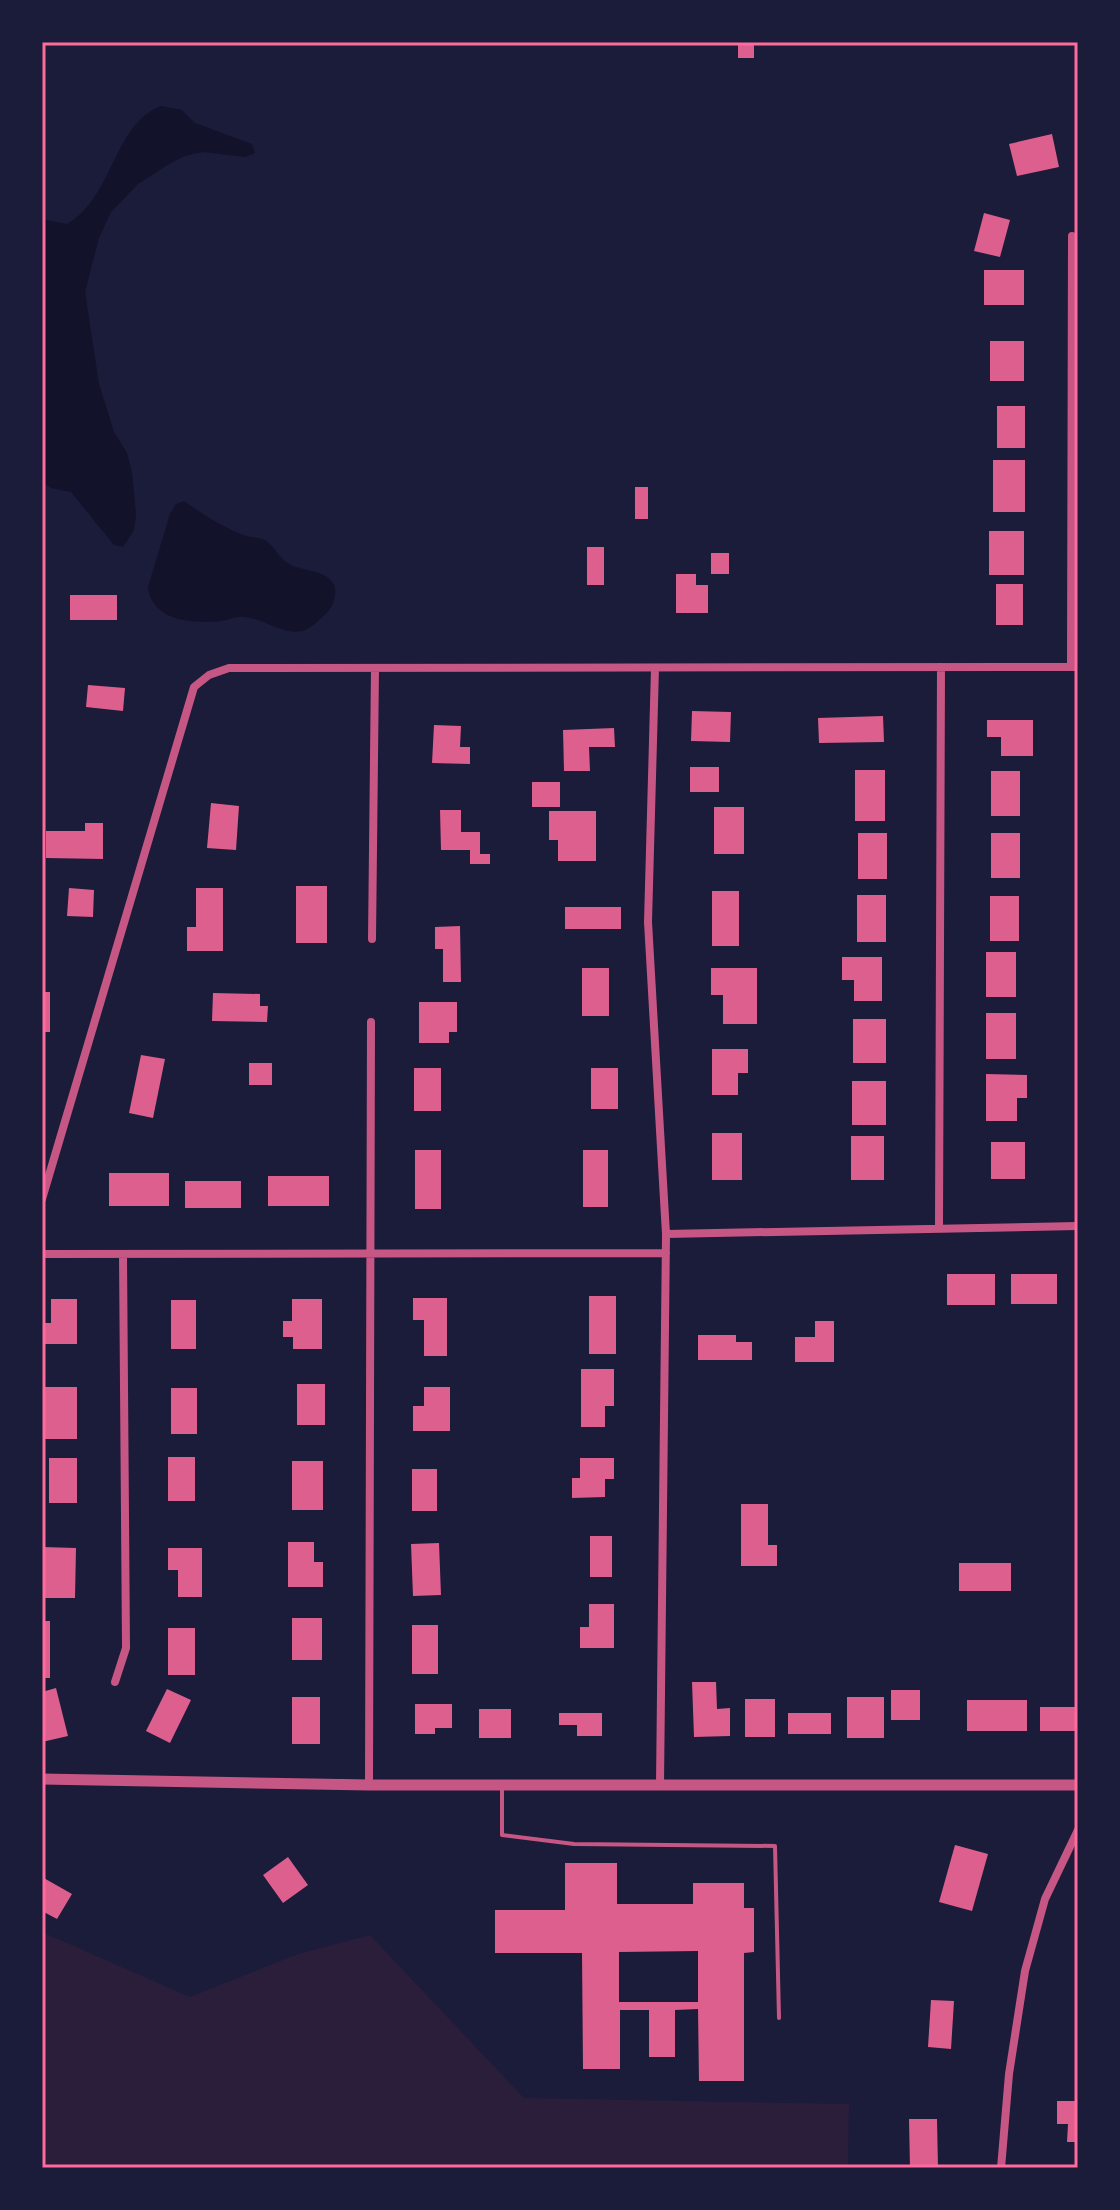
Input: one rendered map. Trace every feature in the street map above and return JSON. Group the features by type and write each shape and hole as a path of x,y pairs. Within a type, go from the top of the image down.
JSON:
{"street":[{"path":"42,1199 194,687 209,675 229,668 1075,667 1072,236"},
{"path":"939,1228 941,667"},
{"path":"372,939 375,668"},
{"path":"655,668 648,922 666,1234 660,1785"},
{"path":"369,1785 371,1022"},
{"path":"666,1234 1078,1226"},
{"path":"42,1254 666,1253"},
{"path":"115,1682 126,1648 123,1255"},
{"path":"42,1779 369,1785 1078,1785"},
{"path":"1001,2168 1009,2074 1025,1971 1045,1899 1078,1830"}],"lane":[{"path":"502,1785 502,1835 574,1844 775,1846 779,2018"}],"shaded area":[{"path":"161,106 182,110 195,123 252,144 255,153 245,157 203,152 169,164 138,184 111,212 99,238 85,292 99,384 114,432 127,453 132,472 136,515 134,530 123,547 114,545 71,492 51,488 42,481 42,219 67,224 83,212 95,197 133,128 145,115"},
{"path":"184,501 232,530 265,540 283,560 293,566 328,577 335,591 331,608 309,628 291,632 245,617 198,622 165,613 151,598 148,587 170,514 176,504"},
{"path":"42,1932 190,1997 298,1954 370,1935 524,2098 849,2104 848,2168 42,2168"}],"building":[{"path":"738,42 754,42 754,58 738,58"},
{"path":"1052,134 1059,167 1017,176 1009,144"},
{"path":"984,213 1010,220 1000,257 974,251"},
{"path":"984,270 1024,270 1024,305 984,305"},
{"path":"990,341 1024,341 1024,381 990,381"},
{"path":"997,406 1025,406 1025,448 997,448"},
{"path":"993,460 1025,460 1025,512 993,512"},
{"path":"635,487 648,487 648,519 635,519"},
{"path":"989,531 1024,531 1024,575 989,575"},
{"path":"587,547 604,547 604,585 587,585"},
{"path":"711,553 729,553 729,574 711,574"},
{"path":"676,574 696,574 696,585 708,585 708,613 676,613"},
{"path":"996,584 1023,584 1023,625 996,625"},
{"path":"70,595 117,595 117,620 70,620"},
{"path":"88,685 125,688 123,711 86,707"},
{"path":"692,711 731,712 730,742 691,741"},
{"path":"883,716 884,742 819,743 818,718"},
{"path":"987,720 1033,720 1033,756 1001,756 1001,737 987,737"},
{"path":"434,725 461,726 460,747 470,747 470,764 432,763"},
{"path":"614,728 615,747 589,747 590,771 564,771 563,730"},
{"path":"690,767 719,767 719,792 690,792"},
{"path":"855,770 885,770 885,821 855,821"},
{"path":"991,771 1020,771 1020,816 991,816"},
{"path":"532,782 560,782 560,807 532,807"},
{"path":"211,803 239,806 236,850 207,848"},
{"path":"714,807 744,807 744,854 714,854"},
{"path":"440,810 461,810 461,832 480,832 480,854 490,854 490,864 470,864 470,850 441,850"},
{"path":"549,811 596,811 596,861 558,861 558,840 549,840"},
{"path":"85,823 103,823 103,859 46,858 46,831 85,831"},
{"path":"858,833 887,833 887,879 858,879"},
{"path":"991,833 1020,833 1020,878 991,878"},
{"path":"296,886 327,886 327,943 296,943"},
{"path":"69,888 94,890 93,917 67,916"},
{"path":"196,888 223,888 223,951 187,951 187,927 196,927"},
{"path":"712,891 739,891 739,946 712,946"},
{"path":"857,895 886,895 886,942 857,942"},
{"path":"990,896 1019,896 1019,941 990,941"},
{"path":"565,907 621,907 621,929 565,929"},
{"path":"460,926 461,982 443,982 443,949 435,949 435,927"},
{"path":"986,952 1016,952 1016,997 986,997"},
{"path":"842,957 882,957 882,1001 854,1001 854,980 842,980"},
{"path":"582,968 609,968 609,1016 582,1016"},
{"path":"711,968 757,968 757,1024 723,1024 723,995 711,995"},
{"path":"42,992 50,992 50,1032 42,1032"},
{"path":"213,993 260,994 260,1006 268,1006 267,1022 212,1021"},
{"path":"419,1002 457,1002 457,1032 449,1032 449,1043 419,1043"},
{"path":"986,1013 1016,1013 1016,1059 986,1059"},
{"path":"853,1019 886,1019 886,1063 853,1063"},
{"path":"712,1049 748,1049 748,1073 738,1073 738,1095 712,1095"},
{"path":"141,1055 165,1059 153,1118 129,1113"},
{"path":"249,1063 272,1063 272,1085 249,1085"},
{"path":"414,1068 441,1068 441,1111 414,1111"},
{"path":"591,1068 618,1068 618,1109 591,1109"},
{"path":"986,1074 1027,1075 1027,1098 1017,1098 1017,1121 986,1121"},
{"path":"852,1081 886,1081 886,1125 852,1125"},
{"path":"712,1133 742,1133 742,1180 712,1180"},
{"path":"851,1136 884,1136 884,1180 851,1180"},
{"path":"991,1142 1025,1142 1025,1179 991,1179"},
{"path":"415,1150 441,1150 441,1209 415,1209"},
{"path":"583,1150 608,1150 608,1207 583,1207"},
{"path":"109,1173 169,1173 169,1206 109,1206"},
{"path":"268,1176 329,1176 329,1206 268,1206"},
{"path":"185,1181 241,1181 241,1208 185,1208"},
{"path":"947,1274 995,1274 995,1305 947,1305"},
{"path":"1011,1274 1057,1274 1057,1304 1011,1304"},
{"path":"589,1296 616,1296 616,1354 589,1354"},
{"path":"413,1298 447,1298 447,1356 424,1356 424,1320 413,1320"},
{"path":"51,1299 77,1299 77,1344 42,1344 42,1323 51,1323"},
{"path":"292,1299 322,1299 322,1349 293,1349 293,1337 283,1337 283,1321 292,1321"},
{"path":"171,1300 196,1300 196,1349 171,1349"},
{"path":"815,1321 834,1321 834,1362 795,1362 795,1337 815,1337"},
{"path":"698,1335 736,1335 736,1342 752,1342 752,1360 698,1360"},
{"path":"581,1369 614,1369 614,1406 605,1406 605,1427 581,1427"},
{"path":"297,1384 325,1384 325,1425 297,1425"},
{"path":"45,1387 77,1387 77,1439 42,1439"},
{"path":"424,1387 450,1387 450,1431 413,1431 413,1406 424,1406"},
{"path":"171,1388 197,1388 197,1434 171,1434"},
{"path":"168,1457 195,1457 195,1501 168,1501"},
{"path":"49,1458 77,1458 77,1503 49,1503"},
{"path":"580,1458 614,1458 614,1479 605,1479 605,1497 572,1498 572,1478 580,1478"},
{"path":"292,1461 323,1461 323,1510 292,1510"},
{"path":"412,1469 437,1469 437,1511 412,1511"},
{"path":"741,1504 768,1504 768,1545 777,1545 777,1566 741,1566"},
{"path":"590,1536 612,1536 612,1577 590,1577"},
{"path":"288,1542 314,1542 314,1562 323,1562 323,1587 288,1587"},
{"path":"439,1543 441,1595 413,1596 411,1544"},
{"path":"42,1547 76,1548 75,1598 42,1598"},
{"path":"168,1548 202,1548 202,1597 178,1597 178,1570 168,1570"},
{"path":"959,1563 1011,1563 1011,1591 959,1591"},
{"path":"589,1604 614,1604 614,1648 580,1648 580,1627 589,1627"},
{"path":"292,1618 322,1618 322,1660 292,1660"},
{"path":"42,1621 50,1621 50,1678 42,1678"},
{"path":"412,1625 438,1625 438,1674 412,1674"},
{"path":"168,1628 195,1628 195,1675 168,1675"},
{"path":"692,1682 716,1682 717,1709 730,1708 730,1736 694,1737"},
{"path":"56,1688 68,1736 42,1742 42,1692"},
{"path":"167,1689 191,1700 170,1743 146,1731"},
{"path":"891,1690 920,1690 920,1720 891,1720"},
{"path":"292,1697 320,1697 320,1744 292,1744"},
{"path":"847,1697 884,1697 884,1738 847,1738"},
{"path":"745,1699 775,1699 775,1737 745,1737"},
{"path":"967,1700 1027,1700 1027,1731 967,1731"},
{"path":"415,1704 452,1704 452,1728 435,1728 435,1734 415,1734"},
{"path":"1040,1707 1078,1707 1078,1731 1040,1731"},
{"path":"479,1709 511,1709 511,1738 479,1738"},
{"path":"559,1713 602,1713 602,1736 577,1736 577,1725 559,1725"},
{"path":"788,1713 831,1713 831,1734 788,1734"},
{"path":"955,1845 988,1854 972,1911 939,1902"},
{"path":"288,1857 308,1885 283,1903 263,1875"},
{"path":"565,1863 617,1863 617,1904 693,1904 693,1883 744,1883 744,1908 754,1908 754,1952 744,1953 744,2081 699,2081 698,2009 675,2010 675,2057 649,2057 649,2010 620,2010 620,2069 583,2069 582,1953 495,1953 495,1910 565,1910","holes":["698,1951 698,2002 619,2002 619,1952"]},
{"path":"42,1877 72,1894 57,1919 42,1911"},
{"path":"931,2000 954,2001 951,2049 928,2047"},
{"path":"1057,2101 1078,2101 1078,2142 1067,2142 1068,2124 1057,2124"},
{"path":"909,2119 937,2119 938,2168 910,2168"}]}
